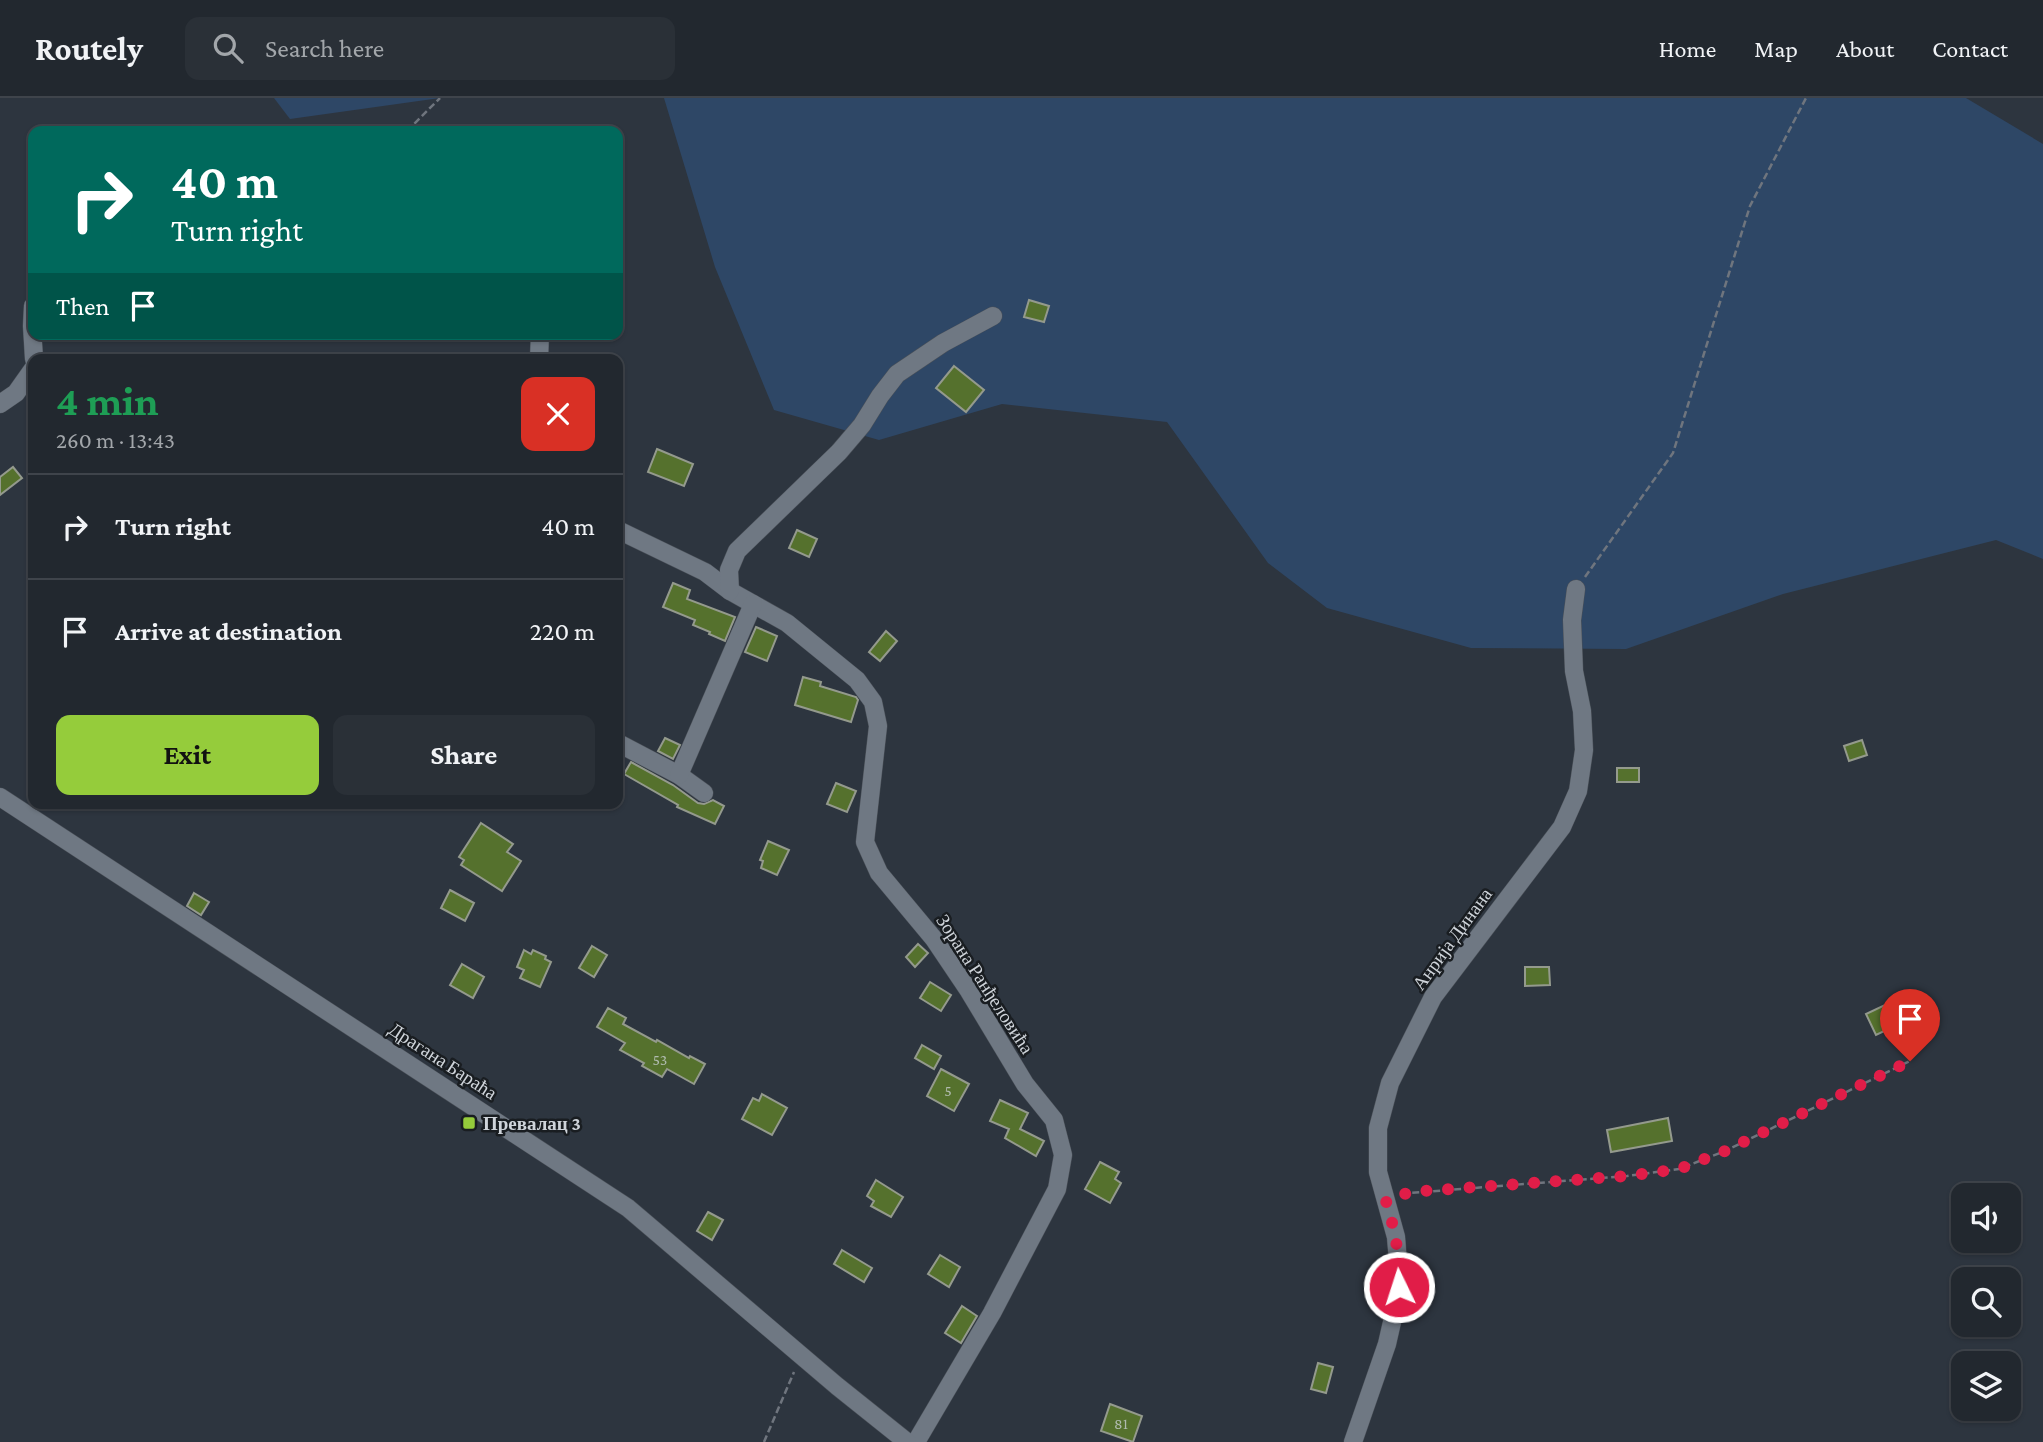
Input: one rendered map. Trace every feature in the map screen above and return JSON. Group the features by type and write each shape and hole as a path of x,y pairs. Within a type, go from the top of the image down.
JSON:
{"street":[{"path":"730,591 729,570 737,551 839,452 862,425 897,374 943,343 993,316"},
{"path":"0,404 16,393 28,376"},
{"name":"Зорана Ранђеловића","path":"623,532 705,572 730,591 787,623 857,680 873,702 878,726 865,842 879,873 934,939 1025,1084 1054,1121 1062,1155 1057,1189 992,1313 916,1442"},
{"name":"Анрија Динана","path":"1353,1442 1387,1345 1399,1287 1396,1237 1378,1172 1378,1128 1390,1083 1433,997 1562,827 1578,792 1584,750 1574,671 1572,620 1576,589"},
{"path":"679,775 753,604"},
{"path":"623,746 679,775 704,793"},
{"name":"Драгана Бараћа","path":"0,797 628,1208 800,1356 907,1442"}],"path":[{"path":"412,126 440,98"},
{"path":"1576,589 1673,453 1750,206 1806,98"},
{"path":"1386,1201 1410,1192 1627,1176 1679,1169 1725,1151 1910,1061"},
{"path":"764,1442 800,1356"}],"shaded area":[{"path":"274,98 440,98 290,119"},
{"path":"664,98 1966,98 2043,144 2043,559 1996,540 1783,594 1626,649 1471,648 1327,608 1268,563 1167,422 1002,404 879,440 774,410 715,267"}],"building":[{"path":"1029,300 1049,306 1044,322 1024,317"},
{"path":"954,366 984,390 966,412 936,388"},
{"path":"657,449 693,464 684,486 648,472"},
{"path":"13,467 22,478 0,495 0,477"},
{"path":"797,530 817,539 809,557 789,548"},
{"path":"673,583 690,590 687,599 735,617 725,641 693,625 695,620 663,607"},
{"path":"756,627 777,636 767,661 745,652"},
{"path":"886,631 897,641 880,661 869,652"},
{"path":"803,677 821,682 820,686 856,697 858,700 851,722 795,705"},
{"path":"665,738 680,745 673,759 658,751"},
{"path":"1862,740 1867,755 1849,761 1844,746"},
{"path":"631,762 673,785 698,803 704,804 713,800 724,806 715,824 677,807 678,805 624,774"},
{"path":"1617,768 1639,768 1639,782 1617,782"},
{"path":"836,783 856,791 847,812 827,804"},
{"path":"481,823 513,844 507,852 521,861 502,891 461,865 464,860 459,857"},
{"path":"768,841 789,850 777,875 761,868 763,861 760,860"},
{"path":"450,890 474,903 465,921 441,908"},
{"path":"194,893 209,902 201,915 187,906"},
{"path":"918,944 928,953 915,967 906,957"},
{"path":"592,946 607,955 594,977 579,968"},
{"path":"524,950 531,954 533,950 546,956 545,959 551,962 540,987 520,978 524,970 517,967"},
{"path":"462,964 484,977 473,998 450,985"},
{"path":"1525,967 1549,967 1550,985 1525,986"},
{"path":"930,982 951,995 941,1011 920,998"},
{"path":"1887,1004 1897,1025 1876,1035 1866,1014"},
{"path":"608,1008 626,1018 623,1024 705,1064 694,1084 667,1069 662,1077 620,1050 625,1043 597,1027"},
{"path":"922,1045 941,1056 934,1069 915,1058"},
{"path":"941,1069 969,1084 954,1111 927,1096"},
{"path":"762,1094 787,1108 772,1135 742,1119 753,1098 759,1101"},
{"path":"1000,1100 1028,1113 1020,1129 1044,1141 1036,1156 1005,1138 1009,1129 990,1121"},
{"path":"1668,1118 1672,1141 1611,1152 1607,1130"},
{"path":"1100,1162 1119,1172 1115,1179 1121,1183 1110,1203 1085,1189"},
{"path":"876,1180 903,1197 891,1217 871,1206 874,1201 867,1196"},
{"path":"708,1212 723,1220 712,1240 697,1231"},
{"path":"842,1250 872,1268 864,1282 834,1264"},
{"path":"940,1255 960,1267 949,1287 928,1274"},
{"path":"962,1306 977,1316 961,1343 945,1333"},
{"path":"1318,1363 1333,1367 1326,1393 1311,1389"},
{"path":"1110,1404 1142,1416 1133,1442 1101,1431"}],"place":[{"name":"Превалац 3","path":"469,1123"}],"route":[{"path":"1399,1287 1396,1237 1386,1201 1410,1192 1627,1176 1679,1169 1725,1151 1910,1061"}]}
